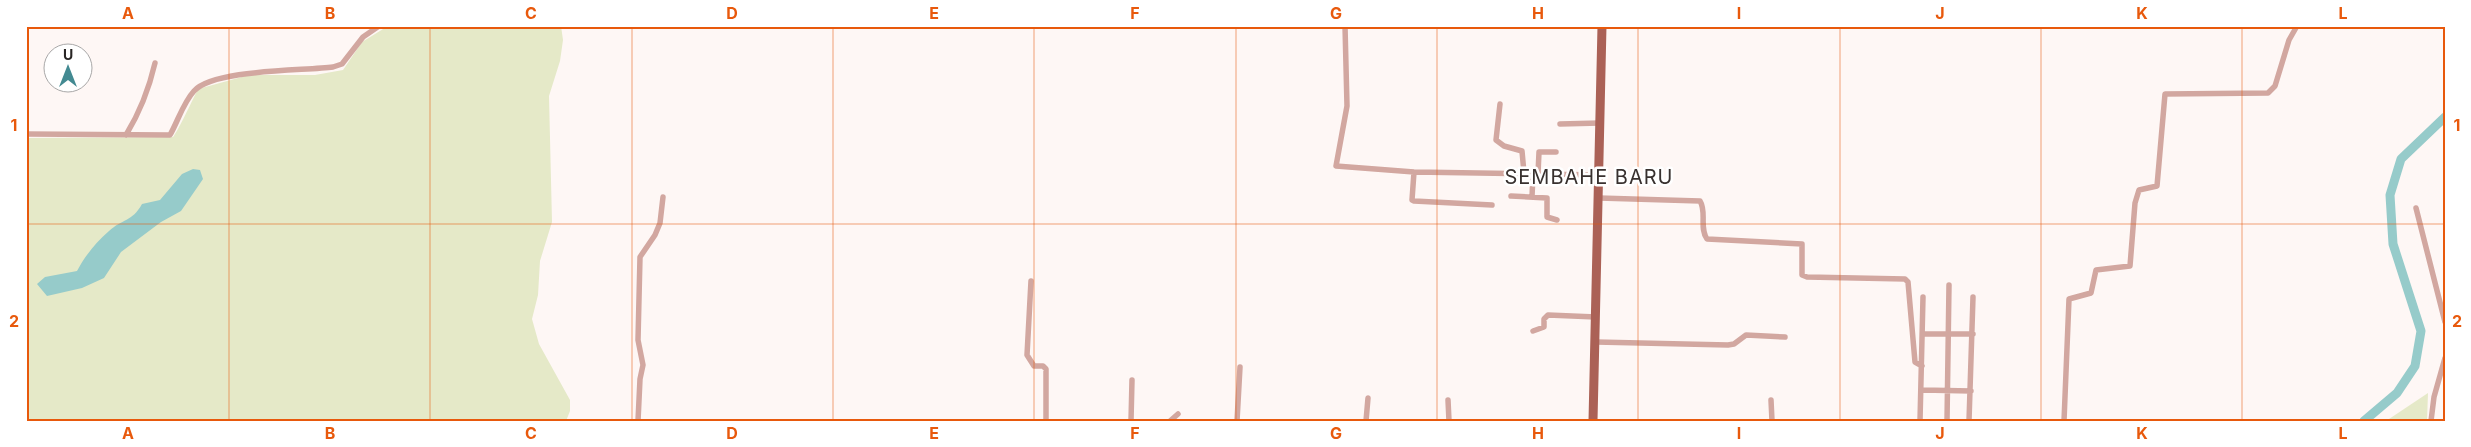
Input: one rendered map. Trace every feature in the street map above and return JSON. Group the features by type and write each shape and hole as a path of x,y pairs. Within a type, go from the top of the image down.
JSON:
{"main road":[{"path":"1593,421 1602,26"}],"street":[{"path":"26,134 170,135 195,90 212,81 252,73 316,69 342,64 363,37 379,26"},
{"path":"1345,26 1347,106 1336,166 1414,172 1599,175"},
{"path":"2064,421 2069,299 2091,293 2096,270 2130,266 2135,203 2139,190 2156,186 2165,94 2268,93 2276,86 2289,40 2297,26"},
{"path":"126,135 136,119 148,91 155,63"},
{"path":"1500,104 1496,140 1504,146 1522,150 1524,173"},
{"path":"1560,124 1600,123"},
{"path":"1532,197 1539,152 1556,152"},
{"path":"1414,172 1412,200 1414,201 1492,205"},
{"path":"1511,196 1547,198 1547,217 1556,220"},
{"path":"638,421 640,379 643,365 638,340 640,257 655,235 660,223 663,197"},
{"path":"1599,198 1700,201 1703,206 1703,234 1706,239 1802,244 1802,275 1807,277 1905,279 1908,282 1915,362 1922,366"},
{"path":"2416,208 2445,322"},
{"path":"1030,282 1026,355 1034,366 1043,366 1047,373 1046,421"},
{"path":"1947,421 1949,285"},
{"path":"1970,421 1973,296"},
{"path":"1920,421 1923,297"},
{"path":"1533,331 1544,327 1544,319 1548,315 1596,317"},
{"path":"1923,334 1973,334"},
{"path":"1596,342 1728,345 1734,344 1746,335 1785,337"},
{"path":"2431,421 2434,397 2445,358"},
{"path":"1237,421 1240,367"},
{"path":"1132,380 1132,421"},
{"path":"1922,390 1971,391"},
{"path":"1366,421 1368,398"},
{"path":"1448,400 1449,421"},
{"path":"1771,400 1772,421"},
{"path":"1170,421 1178,414"}],"green space":[{"path":"388,26 561,26 563,40 560,61 549,96 552,222 540,261 538,295 532,319 539,344 570,400 570,411 566,421 26,421 26,138 173,137 198,89 249,75 315,75 343,70 362,42"},
{"path":"2428,393 2427,421 2386,421"}],"water":[{"path":"193,169 200,170 203,179 181,211 161,222 121,252 104,278 82,288 47,296 37,284 45,277 77,271 91,250 109,231 131,217 142,204 160,200 182,174"}],"waterway":[{"path":"2364,421 2397,393 2415,366 2421,331 2393,244 2390,195 2401,159 2445,117"}],"district":[{"name":"SEMBAHE BARU","path":"1589,177"}]}
